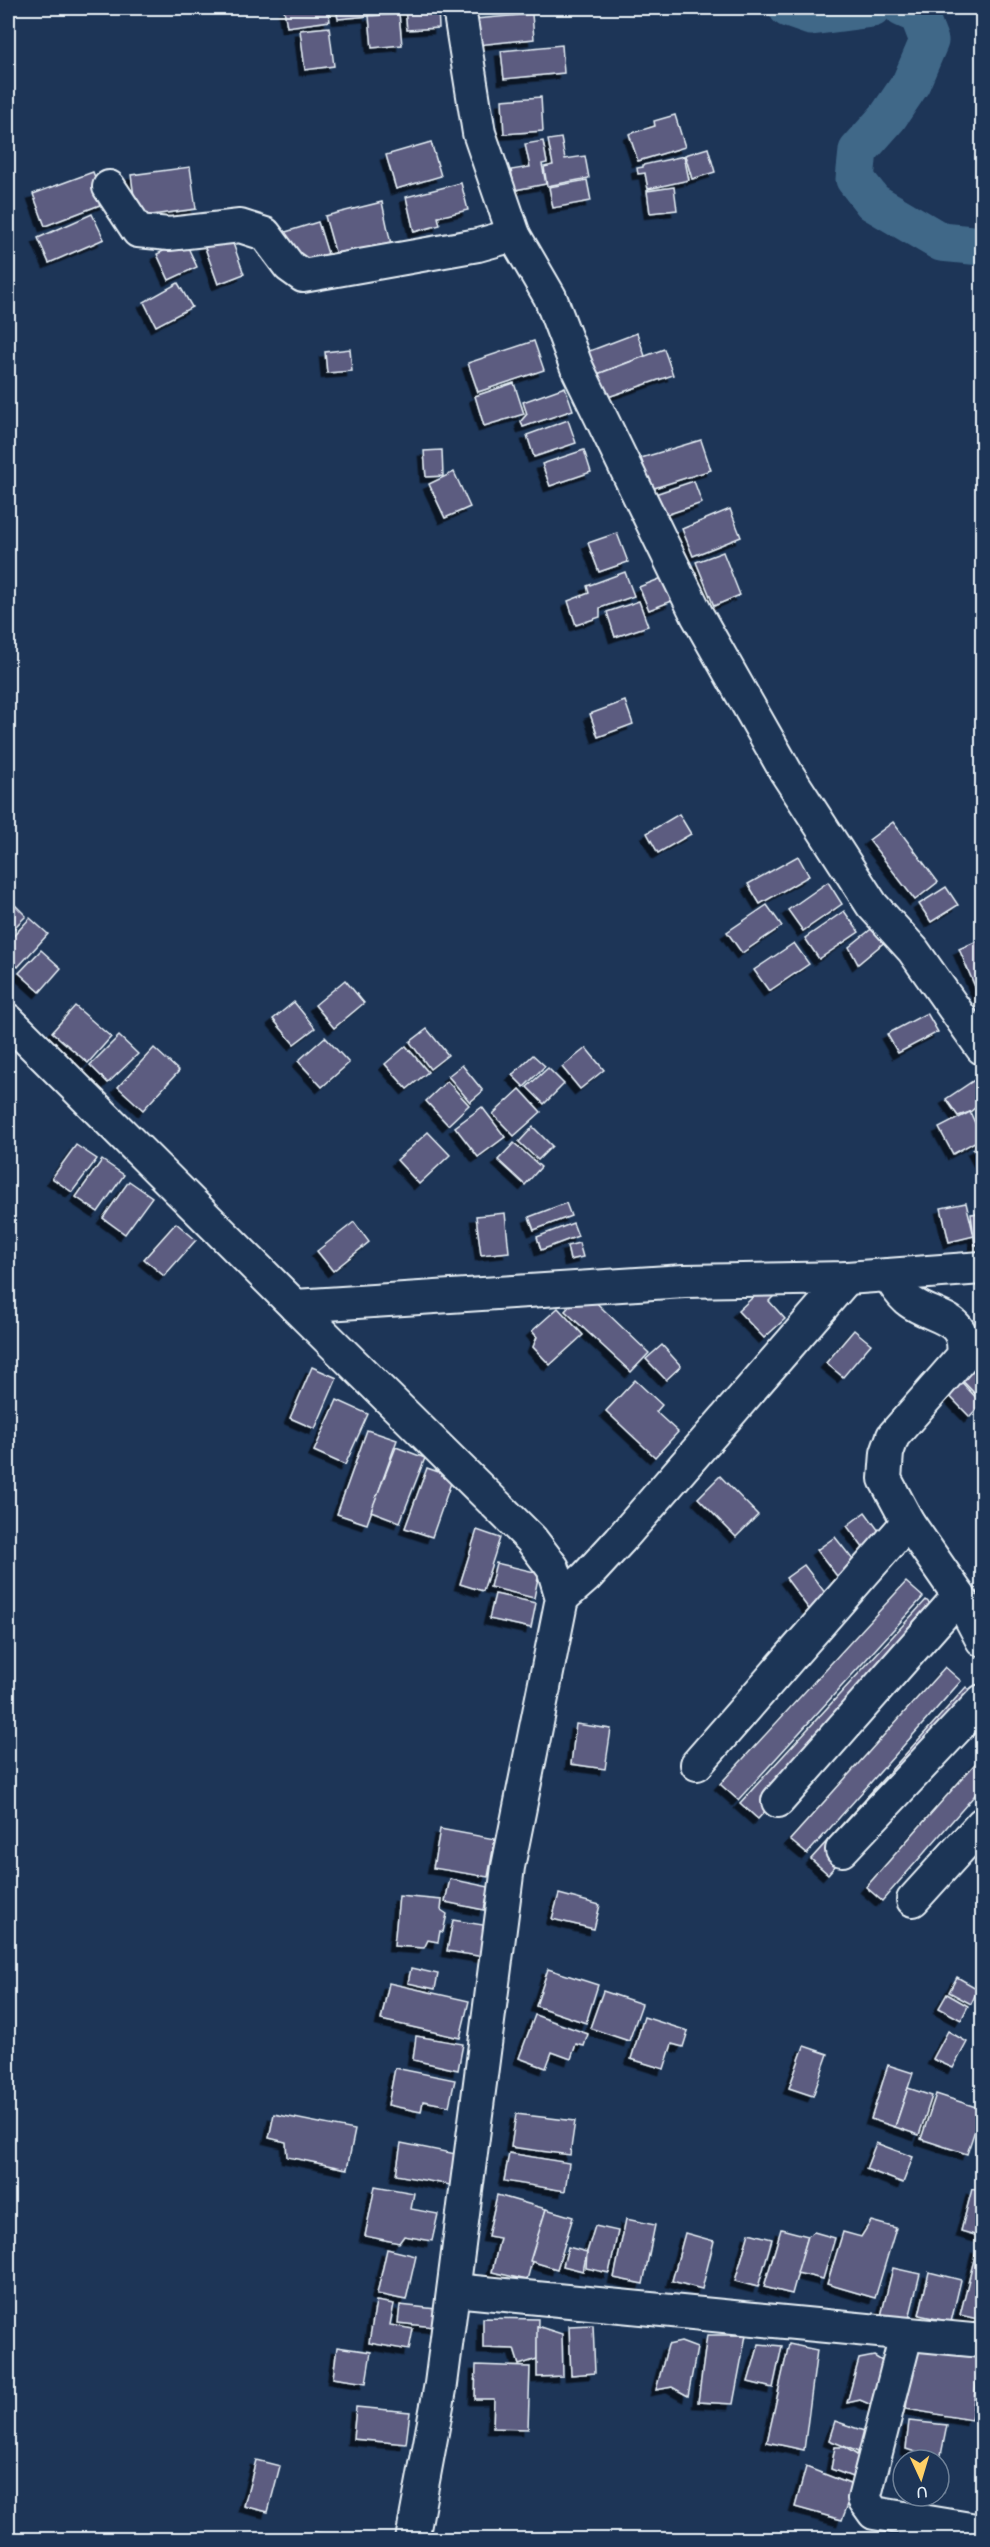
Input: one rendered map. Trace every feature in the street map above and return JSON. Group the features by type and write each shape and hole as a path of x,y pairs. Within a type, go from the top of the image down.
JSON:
{"street":[{"path":"459,8 479,133 514,235 550,297 577,368 697,615 786,772 872,905 913,950 982,1048"},
{"path":"109,187 138,231 168,234 240,226 265,234 289,266 303,276 478,244 514,235"},
{"path":"8,1020 531,1539 553,1568 562,1598 508,1867 441,2384 412,2540"},
{"path":"295,1306 684,1281 847,1278 982,1268"},
{"path":"888,1275 908,1301 955,1325 964,1346 963,1356 893,1436 887,1453 885,1479 908,1522 959,1596 982,1640"},
{"path":"562,1598 586,1577 620,1540 847,1278"},
{"path":"697,1764 908,1522"},
{"path":"778,1801 959,1596"},
{"path":"842,1850 982,1701"},
{"path":"913,1899 982,1824"},
{"path":"454,2290 982,2341"},
{"path":"906,2335 864,2499 874,2513 982,2531"}],"building":[{"path":"328,8 330,21 287,27 284,9"},
{"path":"336,8 368,8 369,16 338,19"},
{"path":"405,8 438,8 439,28 407,30"},
{"path":"399,14 402,45 372,48 369,16"},
{"path":"532,14 534,39 478,45 475,19"},
{"path":"329,27 334,66 305,70 300,30"},
{"path":"562,45 564,73 504,79 501,51"},
{"path":"541,97 543,131 504,134 502,100"},
{"path":"675,115 685,147 638,161 629,134 655,126 654,121"},
{"path":"561,138 565,159 585,156 589,178 547,186 544,167 553,165 548,140"},
{"path":"543,141 547,163 542,164 546,184 515,190 511,170 530,167 525,144"},
{"path":"431,142 441,176 396,189 386,155"},
{"path":"708,148 715,172 692,179 685,155"},
{"path":"684,156 689,180 648,189 645,173 638,174 637,168 643,165"},
{"path":"190,167 196,209 137,217 131,175"},
{"path":"93,172 105,203 45,226 33,194"},
{"path":"587,180 591,201 553,208 549,187"},
{"path":"461,183 468,210 438,217 440,225 414,232 406,197"},
{"path":"674,187 677,210 650,213 647,191"},
{"path":"382,202 392,249 338,262 325,216"},
{"path":"92,214 104,239 49,263 38,238"},
{"path":"318,222 328,254 289,266 279,234"},
{"path":"230,235 244,274 218,284 204,245"},
{"path":"185,241 197,267 169,280 157,254"},
{"path":"178,283 192,307 156,326 144,302"},
{"path":"637,333 645,356 595,375 587,352"},
{"path":"534,341 544,370 478,392 468,363"},
{"path":"350,349 352,371 327,373 325,352"},
{"path":"664,349 673,375 605,398 595,375"},
{"path":"514,383 524,414 484,426 475,396"},
{"path":"565,387 573,410 523,427 521,421 527,414 523,402"},
{"path":"568,420 576,443 534,457 527,435"},
{"path":"701,440 711,470 651,489 641,458"},
{"path":"442,450 443,476 426,477 424,451"},
{"path":"584,450 591,472 550,486 542,464"},
{"path":"454,472 470,507 445,518 429,484"},
{"path":"694,481 702,503 663,516 655,494"},
{"path":"730,509 741,537 693,556 682,529"},
{"path":"617,533 628,562 599,572 588,543"},
{"path":"723,552 740,595 714,606 696,562"},
{"path":"625,572 634,596 600,608 600,617 576,625 568,601 589,593 587,586"},
{"path":"662,578 672,601 649,610 639,587"},
{"path":"639,601 648,626 615,637 607,612"},
{"path":"625,701 633,724 598,737 590,714"},
{"path":"679,814 691,834 658,853 647,833"},
{"path":"893,822 938,882 915,900 869,840"},
{"path":"798,856 809,876 760,904 748,884"},
{"path":"828,882 842,904 803,931 788,910"},
{"path":"946,887 958,905 931,922 919,904"},
{"path":"8,898 26,916 8,934"},
{"path":"767,905 782,926 742,953 727,932"},
{"path":"844,911 859,932 819,959 805,938"},
{"path":"30,918 48,934 18,967 8,958 8,942"},
{"path":"875,926 887,940 858,964 849,947"},
{"path":"982,939 982,1003 959,949"},
{"path":"794,943 809,964 769,991 754,970"},
{"path":"41,950 61,968 40,992 19,973"},
{"path":"345,980 364,1003 334,1028 315,1005"},
{"path":"294,1002 315,1028 294,1044 273,1019"},
{"path":"75,1006 111,1037 88,1063 52,1032"},
{"path":"927,1013 938,1032 898,1053 887,1034"},
{"path":"427,1029 448,1055 430,1069 410,1042"},
{"path":"119,1036 138,1054 108,1083 90,1065"},
{"path":"325,1037 349,1063 322,1087 298,1061"},
{"path":"406,1046 428,1072 407,1089 385,1064"},
{"path":"154,1048 179,1071 143,1110 118,1087"},
{"path":"586,1048 604,1070 580,1089 562,1067"},
{"path":"533,1055 545,1066 524,1087 512,1075"},
{"path":"462,1065 483,1091 470,1102 448,1076"},
{"path":"548,1068 564,1084 544,1104 527,1087"},
{"path":"982,1075 982,1102 970,1112 958,1116 946,1099"},
{"path":"447,1081 469,1105 448,1125 426,1101"},
{"path":"520,1089 541,1112 514,1136 493,1114"},
{"path":"482,1107 505,1137 478,1157 455,1127"},
{"path":"970,1112 982,1138 953,1154 939,1128"},
{"path":"533,1127 552,1146 538,1160 519,1142"},
{"path":"428,1132 450,1155 419,1184 397,1160"},
{"path":"514,1143 541,1167 525,1185 498,1160"},
{"path":"982,1144 982,1166 973,1149"},
{"path":"76,1145 97,1159 72,1192 52,1178"},
{"path":"102,1160 124,1175 98,1212 76,1197"},
{"path":"129,1181 152,1197 125,1234 103,1218"},
{"path":"566,1203 571,1216 534,1230 529,1217"},
{"path":"966,1203 974,1236 949,1242 941,1208"},
{"path":"505,1213 509,1252 481,1255 476,1216"},
{"path":"982,1213 982,1244 975,1245 971,1214"},
{"path":"354,1222 369,1242 333,1271 317,1251"},
{"path":"176,1223 196,1240 164,1276 144,1259"},
{"path":"573,1223 578,1236 541,1250 537,1237"},
{"path":"579,1243 583,1257 570,1260 567,1246"},
{"path":"765,1286 774,1296 769,1301 785,1319 764,1338 738,1311"},
{"path":"584,1291 649,1353 631,1372 565,1311"},
{"path":"558,1308 583,1335 550,1365 533,1347 537,1337 532,1331"},
{"path":"854,1330 871,1344 843,1377 826,1363"},
{"path":"662,1345 681,1366 666,1380 646,1359"},
{"path":"982,1348 982,1372 970,1360"},
{"path":"969,1361 982,1375 982,1401 956,1374"},
{"path":"312,1367 337,1378 315,1429 290,1418"},
{"path":"955,1375 982,1404 970,1417 942,1388"},
{"path":"635,1380 662,1405 656,1412 678,1432 655,1457 606,1411"},
{"path":"337,1400 368,1414 345,1465 314,1451"},
{"path":"367,1430 397,1440 367,1524 337,1514"},
{"path":"396,1447 425,1458 400,1522 371,1511"},
{"path":"427,1468 453,1477 432,1537 405,1528"},
{"path":"720,1476 758,1515 736,1537 698,1498"},
{"path":"865,1512 890,1546 872,1560 847,1526"},
{"path":"477,1530 500,1538 483,1591 460,1584"},
{"path":"835,1537 861,1570 843,1584 817,1550"},
{"path":"496,1563 539,1573 534,1598 490,1587"},
{"path":"804,1565 829,1598 811,1612 786,1578"},
{"path":"906,1582 923,1597 738,1800 720,1784"},
{"path":"495,1594 536,1603 531,1628 489,1619"},
{"path":"926,1600 943,1616 758,1819 740,1803"},
{"path":"945,1667 961,1681 807,1854 790,1840"},
{"path":"966,1687 982,1701 828,1874 811,1859"},
{"path":"576,1724 611,1729 605,1769 571,1764"},
{"path":"982,1756 982,1787 882,1901 866,1887"},
{"path":"440,1829 495,1839 488,1877 433,1868"},
{"path":"450,1879 489,1887 484,1910 445,1902"},
{"path":"559,1894 600,1905 594,1929 552,1919"},
{"path":"399,1896 442,1900 441,1910 447,1914 438,1942 428,1940 424,1948 394,1946"},
{"path":"453,1920 489,1926 484,1957 447,1951"},
{"path":"411,1968 438,1974 435,1989 408,1983"},
{"path":"548,1969 598,1985 586,2023 536,2006"},
{"path":"957,1977 978,1989 971,2004 949,1992"},
{"path":"389,1983 469,2001 460,2038 381,2020"},
{"path":"603,1991 642,2004 629,2041 590,2028"},
{"path":"947,1994 968,2006 961,2020 939,2008"},
{"path":"535,2015 588,2034 584,2046 576,2044 571,2059 552,2052 546,2068 519,2058"},
{"path":"644,2017 688,2031 683,2047 672,2044 664,2069 631,2059"},
{"path":"948,2031 967,2042 953,2068 933,2059"},
{"path":"416,2036 463,2044 458,2070 413,2060"},
{"path":"804,2046 828,2054 813,2096 789,2088"},
{"path":"888,2065 913,2073 895,2127 871,2119"},
{"path":"395,2068 455,2080 449,2106 423,2101 421,2112 388,2105"},
{"path":"908,2088 932,2096 919,2135 895,2127"},
{"path":"936,2094 982,2109 967,2154 921,2139"},
{"path":"274,2114 355,2130 347,2169 287,2157 286,2142 269,2138"},
{"path":"516,2114 575,2121 570,2155 511,2147"},
{"path":"401,2143 456,2154 450,2185 396,2175"},
{"path":"876,2143 913,2157 903,2183 866,2169"},
{"path":"509,2153 569,2163 565,2191 504,2181"},
{"path":"375,2186 414,2193 411,2209 438,2214 432,2241 404,2236 399,2243 365,2236"},
{"path":"972,2189 982,2192 982,2237 961,2231"},
{"path":"497,2195 546,2209 527,2280 492,2272 500,2238 488,2236"},
{"path":"546,2209 573,2217 557,2269 530,2261"},
{"path":"626,2219 655,2225 643,2284 614,2278"},
{"path":"871,2221 896,2228 875,2298 827,2284 843,2232 861,2237"},
{"path":"595,2226 618,2231 609,2273 586,2268 587,2252"},
{"path":"781,2229 808,2236 792,2294 764,2287"},
{"path":"814,2232 835,2238 823,2279 797,2273 808,2236"},
{"path":"685,2233 714,2241 702,2289 672,2281"},
{"path":"749,2233 772,2239 758,2287 735,2281"},
{"path":"568,2247 587,2252 583,2271 563,2266"},
{"path":"977,2248 982,2249 982,2320 960,2315"},
{"path":"387,2249 416,2256 406,2300 377,2294"},
{"path":"893,2268 920,2274 908,2323 881,2316"},
{"path":"929,2272 961,2280 951,2322 919,2315"},
{"path":"376,2301 394,2304 390,2325 413,2329 409,2350 369,2343"},
{"path":"400,2305 436,2309 434,2327 398,2323"},
{"path":"483,2318 538,2319 537,2359 519,2365 514,2349 483,2348"},
{"path":"593,2325 595,2373 571,2375 569,2326"},
{"path":"537,2326 562,2334 563,2376 537,2377"},
{"path":"707,2335 746,2335 733,2404 698,2402"},
{"path":"681,2342 697,2348 688,2396 672,2387 656,2390 668,2345"},
{"path":"759,2344 782,2346 773,2388 748,2382"},
{"path":"789,2344 817,2350 804,2450 767,2442"},
{"path":"914,2346 980,2357 971,2420 906,2409"},
{"path":"337,2347 371,2352 366,2383 333,2378"},
{"path":"874,2356 890,2366 881,2409 860,2400 847,2403 859,2359"},
{"path":"476,2365 530,2367 528,2429 493,2428 494,2399 475,2399"},
{"path":"356,2407 410,2412 406,2444 353,2439"},
{"path":"835,2421 870,2433 863,2454 829,2440"},
{"path":"909,2421 947,2425 942,2448 906,2448"},
{"path":"835,2447 844,2447 859,2456 855,2478 831,2469"},
{"path":"256,2460 280,2466 268,2512 244,2506"},
{"path":"806,2467 855,2486 842,2520 795,2507"},
{"path":"315,2532 353,2540 316,2540"}],"waterway":[{"path":"788,8 811,16 872,8"},
{"path":"903,8 919,15 929,41 911,83 888,117 858,151 855,179 873,202 941,242 982,246"}]}
